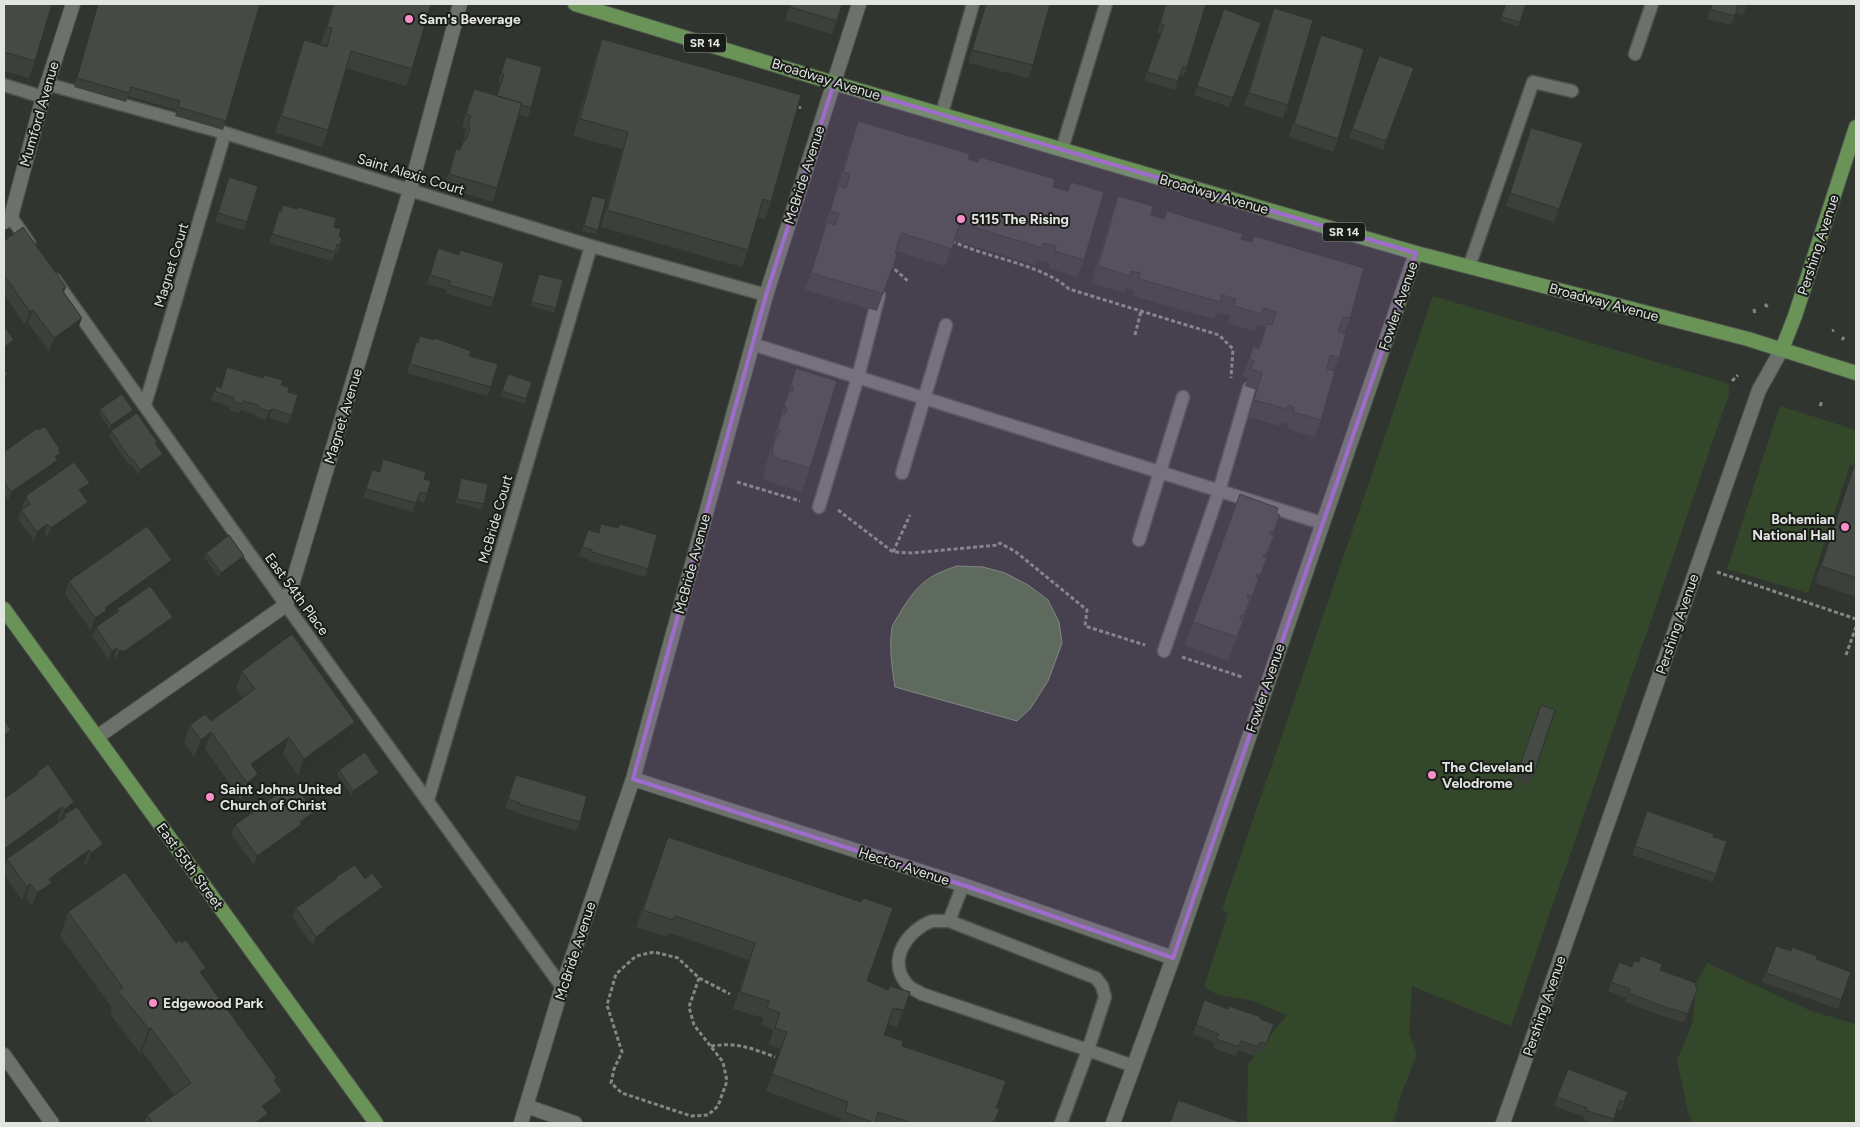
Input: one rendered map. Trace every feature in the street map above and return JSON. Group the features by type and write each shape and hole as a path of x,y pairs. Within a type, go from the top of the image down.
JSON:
{"main road":[{"name":"Broadway Avenue","path":"575,4 834,83 1416,253 1782,349 1856,373"},
{"name":"Pershing Avenue","path":"1782,349 1795,316 1856,127"},
{"name":"East 55th Street","path":"4,609 376,1123"}],"street":[{"name":"Mumford Avenue","path":"7,220 45,90 73,4"},
{"name":"Magnet Avenue","path":"286,605 410,190 460,4"},
{"name":"McBride Avenue","path":"521,1123 562,987 632,780 766,295 859,4"},
{"name":"Fowler Avenue","path":"1113,1123 1173,958 1416,253"},
{"name":"Pershing Avenue","path":"1503,1123 1759,390 1782,349"},
{"path":"97,737 286,605"},
{"name":"Hector Avenue","path":"632,780 963,885 1173,958"},
{"path":"4,1055 52,1123"},
{"path":"526,1106 575,1123"}],"lane":[{"path":"942,113 973,4"},
{"path":"1062,149 1106,4"},
{"path":"1635,54 1652,4"},
{"path":"1469,267 1533,82 1572,91"},
{"name":"Saint Alexis Court","path":"4,85 45,90 225,133 591,246 766,295"},
{"name":"Magnet Court","path":"145,405 225,133"},
{"path":"7,220 39,256"},
{"name":"McBride Court","path":"428,800 591,246"},
{"name":"East 54th Place","path":"50,272 286,605 562,987"},
{"path":"819,506 858,377 882,283"},
{"path":"902,473 946,325"},
{"path":"752,344 1322,523"},
{"path":"1164,652 1219,491 1248,388"},
{"path":"1139,540 1183,397"},
{"path":"949,921 963,885"},
{"path":"1061,1123 1088,1050 1105,997 1102,986 1096,978 949,921 932,921 921,925 907,937 900,955 900,968 906,984 922,994 1088,1050 1133,1066"}],"path":[{"path":"950,241 1001,260 1039,271 1060,280 1069,289 1220,335 1233,349 1230,381"},
{"path":"889,258 890,265 909,282"},
{"path":"1765,304 1769,309"},
{"path":"1754,309 1755,314"},
{"path":"1135,335 1141,311"},
{"path":"1732,381 1738,375"},
{"path":"1820,406 1822,401"},
{"path":"910,514 893,552 912,553 998,545 1000,543 1016,552 1087,610 1085,626 1242,677"},
{"path":"1717,572 1856,619"},
{"path":"1846,655 1856,627"},
{"path":"699,978 690,1007 694,1025 723,1062 727,1082 718,1106 708,1115 691,1116 622,1093 611,1083 614,1068 622,1052 607,1005 616,974 636,956 654,952 678,958 699,978 730,994"},
{"path":"711,1046 727,1043 747,1046 775,1057"}],"highlighted area":[{"path":"834,83 1416,253 1173,958 963,885 633,779 766,295"}],"shaded area":[{"path":"1433,296 1724,382 1729,386 1729,394 1511,1026 1412,986 1409,1034 1417,1054 1401,1095 1393,1123 1247,1123 1248,1064 1287,1015 1254,1001 1218,995 1204,987 1228,913 1222,910"},
{"path":"1780,406 1856,430 1856,467 1850,465 1808,593 1727,569"},
{"path":"957,566 983,567 1005,573 1028,585 1048,600 1059,622 1062,643 1048,681 1030,709 1017,721 895,687 891,650 893,624 913,594 924,582 938,573"},
{"path":"1707,963 1811,1011 1856,1024 1856,1123 1693,1123 1688,1112 1677,1061 1693,1021 1696,983"}],"building":[{"path":"4,4 52,4 35,61 4,52"},
{"path":"98,4 260,4 226,121 178,107 180,101 131,87 129,93 77,78"},
{"path":"334,4 431,4 412,69 351,51 328,130 281,116 304,40 327,47 332,28 327,27"},
{"path":"791,4 842,4 837,21 790,7"},
{"path":"986,4 1050,4 1033,65 972,50"},
{"path":"1166,4 1206,4 1187,67 1183,67 1178,81 1147,72 1164,25 1160,23"},
{"path":"1506,4 1526,4 1520,22 1501,17"},
{"path":"1712,4 1738,4 1735,16 1711,10"},
{"path":"1274,8 1313,20 1288,105 1249,93"},
{"path":"1224,9 1261,23 1233,98 1197,86"},
{"path":"1321,35 1364,49 1338,139 1294,124"},
{"path":"602,39 801,95 771,202 763,199 748,250 607,210 628,132 580,119"},
{"path":"1379,56 1414,68 1386,141 1352,129"},
{"path":"506,57 542,67 531,108 521,105 522,103 497,96 504,74 501,73"},
{"path":"474,89 522,103 497,188 449,174 456,149 460,150 463,142 467,139 470,128 468,123 471,116 466,114"},
{"name":"5115 The Rising","path":"858,121 970,154 968,159 978,162 980,157 1055,179 1053,187 1068,191 1071,182 1104,192 1084,260 1055,251 1056,246 1043,243 1042,248 960,223 952,249 901,233 895,254 897,255 883,294 811,273 827,222 835,225 839,213 830,211 838,185 846,188 850,174 843,172"},
{"path":"1531,128 1583,143 1559,209 1510,193"},
{"path":"229,177 258,186 247,222 218,213"},
{"path":"592,196 606,199 598,230 584,226"},
{"name":"5115 The Rising","path":"1118,196 1153,206 1151,215 1164,219 1167,211 1243,234 1241,239 1252,242 1254,236 1364,268 1350,318 1343,317 1338,331 1346,334 1339,358 1330,355 1327,369 1335,371 1321,420 1293,412 1294,407 1288,405 1286,409 1254,400 1262,373 1251,369 1254,361 1249,359 1253,347 1259,349 1267,324 1272,325 1276,312 1263,308 1261,314 1234,306 1236,299 1222,295 1220,302 1139,279 1140,273 1131,271 1130,276 1098,266"},
{"path":"283,205 297,209 298,207 336,218 334,227 341,229 339,236 342,237 340,245 337,244 335,252 272,234 279,211 281,212"},
{"path":"23,227 66,287 62,290 82,318 54,338 33,310 30,312 4,275 4,241"},
{"path":"438,248 459,255 460,250 504,263 494,298 449,285 450,281 430,275"},
{"path":"539,274 563,280 556,308 531,302"},
{"path":"4,326 14,340 4,347"},
{"path":"420,336 434,340 435,338 471,351 469,356 498,364 491,387 410,364 416,342 418,343"},
{"path":"227,367 263,378 264,375 283,380 281,385 289,387 288,392 298,395 292,415 272,409 269,411 260,408 258,405 243,401 242,404 232,401 234,398 215,391 216,386 221,388"},
{"path":"796,368 837,381 810,468 772,457 776,435 778,435 780,430 777,430 782,413 785,414 787,408 784,407 789,391 792,392 793,387 790,387"},
{"path":"4,369 8,374 4,377"},
{"path":"508,374 532,382 526,399 502,391"},
{"path":"122,394 133,410 111,425 100,409"},
{"path":"137,413 163,454 140,470 111,431"},
{"path":"45,427 60,449 58,450 61,453 55,457 58,460 11,492 4,482 4,452 36,429"},
{"path":"383,459 426,472 424,479 431,481 427,494 420,492 416,503 366,489 372,470 380,472"},
{"name":"Bohemian National Hall","path":"1856,460 1856,578 1821,566"},
{"path":"74,462 90,483 79,490 88,502 51,528 47,524 37,532 21,510 30,504 26,498 27,495"},
{"path":"461,478 488,484 484,504 457,499"},
{"path":"1240,494 1278,508 1276,513 1280,515 1274,532 1271,531 1270,534 1274,536 1266,555 1264,554 1263,556 1267,558 1260,576 1257,574 1256,577 1259,578 1252,596 1248,595 1247,598 1250,599 1244,616 1242,615 1240,620 1243,621 1237,637 1193,622"},
{"path":"601,524 618,528 620,524 657,535 648,569 592,552 592,550 582,547 588,530 599,533"},
{"path":"147,526 172,560 105,608 107,610 95,618 69,581"},
{"path":"229,535 244,556 221,573 206,553"},
{"path":"150,586 173,617 125,651 119,651 117,648 112,651 96,627 119,611 117,609"},
{"path":"292,634 355,722 304,759 289,737 251,764 258,774 247,783 211,732 201,740 190,725 205,714 211,721 255,689 242,671"},
{"path":"1541,705 1555,710 1533,776 1518,771"},
{"path":"4,720 11,730 4,735"},
{"path":"365,752 379,773 353,791 339,770"},
{"path":"48,764 74,802 64,810 62,807 4,849 4,799 38,774 37,772"},
{"path":"516,775 587,796 580,822 508,799"},
{"path":"296,786 314,812 300,822 302,824 257,856 235,825 279,793 281,797"},
{"path":"77,807 103,844 91,853 89,850 49,879 52,883 37,893 30,884 27,887 7,859"},
{"path":"1647,811 1714,834 1713,837 1727,841 1716,874 1635,846"},
{"path":"668,837 861,902 863,898 893,908 867,981 888,990 890,986 910,992 904,1010 893,1008 884,1035 903,1041 902,1046 1006,1081 996,1108 1000,1109 994,1122 912,1123 878,1112 874,1123 845,1112 848,1102 772,1074 787,1032 775,1028 780,1013 767,1008 769,1001 740,992 755,943 675,916 673,920 643,910"},
{"path":"355,865 365,879 372,873 383,887 316,937 296,908"},
{"name":"Edgewood Park","path":"125,872 176,943 180,940 182,943 186,940 206,968 200,972 277,1078 274,1080 282,1091 262,1106 268,1114 257,1123 153,1123 147,1115 191,1083 151,1028 149,1029 118,991 123,988 68,912"},
{"path":"1776,946 1791,951 1792,947 1817,956 1816,959 1851,972 1841,1000 1766,973"},
{"path":"1641,956 1662,964 1660,970 1696,983 1695,986 1698,987 1688,1014 1628,993 1630,989 1611,982 1619,962 1632,967 1634,961 1639,962"},
{"path":"1204,1000 1228,1009 1229,1006 1261,1017 1260,1019 1274,1024 1266,1044 1260,1042 1258,1047 1241,1041 1239,1047 1216,1039 1219,1034 1196,1025"},
{"path":"1568,1069 1628,1092 1624,1102 1620,1100 1614,1119 1587,1111 1587,1108 1557,1097"},
{"path":"1178,1100 1237,1121 1237,1123 1170,1123"}],"place":[{"name":"Sam's Beverage","path":"409,19"},
{"name":"5115 The Rising","path":"961,219"},
{"name":"Bohemian National Hall","path":"1845,527"},
{"name":"The Cleveland Velodrome","path":"1432,775"},
{"name":"Saint Johns United Church of Christ","path":"210,797"},
{"name":"Edgewood Park","path":"153,1003"}]}
